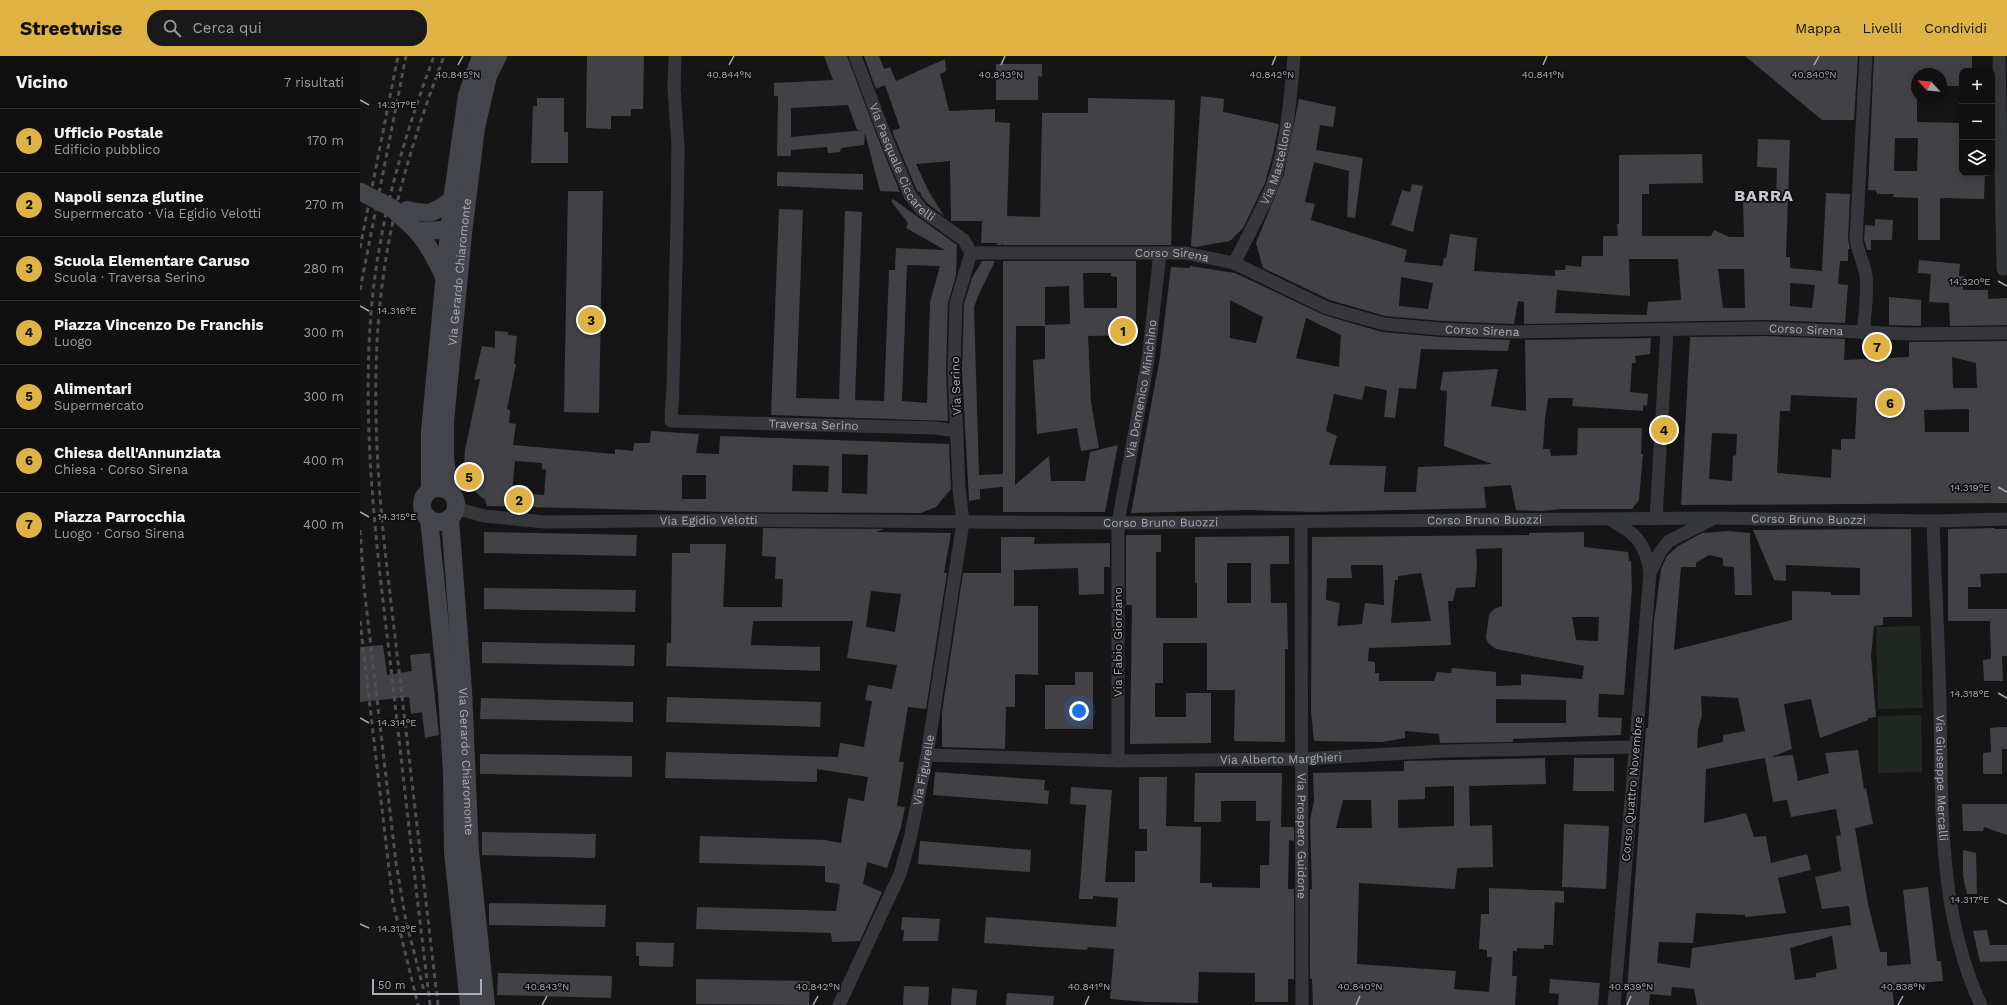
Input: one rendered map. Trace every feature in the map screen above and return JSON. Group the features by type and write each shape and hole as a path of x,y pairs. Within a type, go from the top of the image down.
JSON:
{"street":[{"name":"Via Gerardo Chiaromonte","path":"449,491 444,457 452,200 467,95 481,56"},
{"name":"Via Gerardo Chiaromonte","path":"430,490 430,431 438,337 451,232 488,76 498,56"},
{"name":"Traversa Serino","path":"675,56 674,88 678,147 671,421 919,428 957,431"},
{"name":"Via Pasquale Ciccarelli","path":"855,56 884,133 910,195 922,210 964,240 971,253"},
{"name":"Via Mastellone","path":"1234,263 1272,186 1279,164 1294,56"},
{"path":"1863,333 1866,277 1858,252 1856,239 1866,56"},
{"path":"1999,56 2003,268"},
{"path":"361,192 409,217 451,232"},
{"path":"409,217 432,213 452,200"},
{"path":"409,217 431,251 446,279"},
{"name":"Corso Sirena","path":"971,253 1185,253 1234,263 1327,308 1384,324 1512,332 1763,328 1909,334 2007,333"},
{"name":"Via Serino","path":"963,522 959,488 954,369 956,303 971,253"},
{"name":"Via Domenico Minichino","path":"1118,523 1148,360 1160,253"},
{"path":"1656,519 1667,330"},
{"path":"443,488 449,491 455,498 453,513 437,522 429,519 425,515 422,504 423,498 430,490 443,488"},
{"name":"Via Gerardo Chiaromonte","path":"453,513 470,852 486,1005"},
{"name":"Via Egidio Velotti","path":"453,513 545,522 738,520 963,522"},
{"name":"Corso Bruno Buozzi","path":"963,522 1301,523 1715,518 1933,521 2007,519"},
{"name":"Corso Quattro Novembre","path":"1650,573 1660,552 1669,541 1715,518"},
{"name":"Via Gerardo Chiaromonte","path":"429,519 447,693 452,772 453,852 469,1005"},
{"name":"Corso Quattro Novembre","path":"1608,519 1628,529 1640,541 1648,557 1650,573 1614,1005"},
{"name":"Via Giuseppe Mercalli","path":"1933,521 1944,854 1954,918 1967,971 1981,1005"},
{"name":"Via Figurelle","path":"839,1005 900,874 910,839 927,755 963,522"},
{"name":"Via Fabio Giordano","path":"1118,523 1118,761"},
{"name":"Via Prospero Guidone","path":"1301,523 1302,1005"},
{"name":"Via Alberto Marghieri","path":"927,755 1118,761 1301,759 1444,751 1635,747"}],"shaded area":[{"path":"1920,626 1923,708 1878,709 1876,627"},
{"path":"1921,715 1922,772 1878,773 1878,716"}],"building":[{"path":"587,56 644,56 643,109 631,109 631,116 611,116 611,129 586,128"},
{"path":"824,56 847,56 900,192 880,191 865,133 864,145 841,148 840,152 828,153 827,147 791,150 791,156 777,156 778,96 774,96 774,83 833,80","holes":["848,105 857,130 864,130 791,137 791,108"]},
{"path":"864,56 879,56 884,69 890,67 896,81 945,59 946,71 940,74 949,111 995,109 995,122 1010,123 1007,216 1040,217 1042,113 1088,113 1088,98 1175,100 1171,245 1003,245 1003,243 1002,245 996,245 998,243 981,243 982,221 951,221 950,161 916,164 928,190 944,216 928,204 921,196 921,193 917,191 892,131 900,128 885,85 876,89"},
{"path":"1745,56 1858,56 1854,120 1822,120"},
{"path":"1874,56 1972,56 1972,68 1959,68 1959,86 1947,86 1947,68 1911,68 1911,104 1917,104 1917,122 1959,123 1959,176 1985,176 1984,199 1940,198 1940,240 1918,240 1918,198 1893,197 1894,194 1877,194 1876,190 1868,190","holes":["1895,138 1918,138 1917,171 1894,171"]},
{"path":"996,64 1042,64 1042,77 1038,76 1038,100 996,100"},
{"path":"1201,96 1224,99 1223,112 1279,124 1265,183 1243,228 1230,241 1195,247 1191,246"},
{"path":"537,98 564,98 564,132 568,132 568,163 531,163 533,106 537,106"},
{"path":"1299,99 1336,107 1333,127 1320,125 1316,150 1363,158 1355,218 1347,217 1349,171 1314,162 1305,202 1315,204 1311,220 1407,250 1404,262 1442,266 1444,258 1446,258 1450,234 1477,238 1474,271 1555,276 1555,270 1565,270 1566,265 1581,267 1582,256 1603,256 1603,236 1618,236 1619,155 1702,154 1703,183 1649,184 1649,194 1642,194 1642,236 1711,236 1714,230 1729,237 1744,237 1743,198 1776,198 1777,168 1757,167 1758,139 1790,140 1786,257 1790,257 1790,268 1822,271 1826,193 1850,194 1848,239 1850,249 1848,249 1848,261 1840,261 1838,284 1848,285 1845,323 1763,320 1524,324 1524,302 1518,301 1514,324 1442,321 1385,316 1330,300 1263,268 1256,243 1284,174","holes":["1629,259 1678,259 1681,300 1648,302 1647,315 1555,313 1557,290 1630,296","1718,269 1744,269 1745,308 1723,308","1401,277 1433,283 1428,309 1399,306","1790,283 1815,285 1812,308 1790,306"]},
{"path":"777,172 863,174 863,190 777,186"},
{"path":"1412,184 1423,186 1413,232 1391,225 1402,190 1410,192"},
{"path":"568,191 603,191 599,413 564,412"},
{"path":"893,199 957,245 956,275 948,303 946,369 948,421 771,415 779,209 803,210 796,398 839,399 845,211 862,212 855,400 884,401 889,270 895,270 896,248 945,250 906,228 908,223 891,201","holes":["907,265 940,266 930,302 927,403 902,401"]},
{"path":"1875,219 1893,220 1892,240 1871,240 1871,250 1867,250 1864,239 1865,225 1875,226"},
{"path":"1919,260 1960,264 1959,276 1964,276 1963,290 1988,290 1988,299 2007,298 2007,325 1950,326 1949,303 1929,302 1931,274 1918,273"},
{"path":"982,261 995,261 974,307 979,475 1003,474 1003,261 1136,261 1136,335 1088,336 1091,402 1099,448 1081,451 1077,428 1037,434 1033,360 1045,359 1045,326 1016,326 1015,485 1049,456 1051,481 1085,481 1090,452 1118,445 1105,512 1003,512 1003,487 980,489 980,499 969,501 962,369 964,304 972,278","holes":["1083,273 1111,273 1111,276 1117,277 1117,308 1084,308","1069,286 1070,324 1045,325 1045,287"]},
{"path":"1190,266 1235,273 1324,315 1382,332 1440,337 1510,340 1508,351 1421,349 1416,389 1399,388 1395,418 1384,417 1387,390 1365,386 1362,400 1334,394 1326,431 1337,436 1329,465 1386,466 1384,492 1416,492 1418,467 1492,464 1444,446 1447,391 1440,390 1443,372 1498,369 1491,406 1526,411 1525,340 1651,338 1650,354 1635,356 1636,363 1632,363 1630,392 1648,394 1647,406 1643,405 1643,411 1572,406 1573,398 1548,398 1545,419 1543,449 1550,449 1551,456 1577,455 1578,428 1642,428 1641,454 1643,454 1639,500 1632,509 1561,509 1542,511 1516,510 1511,485 1484,487 1486,508 1312,512 1247,510 1131,513 1160,357 1171,267 1190,268","holes":["1230,300 1263,317 1256,343 1230,338","1306,318 1341,335 1339,367 1296,358"]},
{"path":"1889,297 1921,300 1921,326 1889,325"},
{"path":"495,331 508,332 508,335 517,336 514,364 516,364 507,409 510,410 509,423 516,424 513,445 615,454 615,449 633,451 634,443 650,443 651,431 699,434 696,453 719,454 720,436 949,444 951,489 936,507 921,513 726,512 487,506 485,500 471,488 464,470 465,450 480,379 474,380 482,346 495,348","holes":["842,454 868,455 867,494 842,493","515,461 542,463 542,469 546,470 544,495 512,492","793,465 829,466 828,492 792,491","682,475 706,475 706,499 682,499"]},
{"path":"1763,336 1845,339 1844,360 1909,357 1909,342 2007,341 2007,503 1681,505 1690,337","holes":["1952,357 1976,363 1977,388 1953,388","1791,395 1857,398 1855,439 1841,439 1841,450 1832,449 1831,478 1777,473 1780,411 1790,411","1969,409 1969,432 1925,432 1924,410","1712,433 1737,434 1736,455 1733,456 1732,481 1709,479"]},
{"path":"763,528 884,529 876,532 951,533 944,573 947,573 926,709 908,707 899,762 904,762 897,806 905,807 901,827 887,868 867,862 863,884 882,892 860,941 832,942 831,933 696,929 697,907 836,911 840,884 825,882 825,866 699,863 700,836 825,840 841,843 848,798 864,801 868,777 817,769 817,782 665,778 666,752 838,757 840,743 864,747 872,701 865,700 868,685 892,689 897,665 847,658 853,621 753,621 751,645 820,647 820,671 666,666 667,643 671,643 672,553 690,553 690,544 726,544 723,607 782,607 783,579 775,579 776,557 762,556","holes":["871,591 901,594 895,632 866,627"]},
{"path":"1911,529 1912,617 1883,617 1883,625 1874,626 1871,656 1876,717 1868,718 1868,720 1820,738 1811,699 1784,704 1792,749 1771,757 1793,755 1798,781 1829,773 1825,753 1858,750 1864,789 1866,788 1873,824 1855,828 1868,904 1880,952 1887,952 1887,966 1911,964 1903,890 1928,887 1937,961 1941,961 1943,981 1892,985 1894,1005 1697,1005 1694,989 1672,987 1671,996 1650,994 1649,1005 1626,1005 1646,728 1648,728 1654,621 1661,569 1667,556 1678,546 1702,533 1727,531 1750,533 1752,595 1735,595 1734,567 1723,566 1723,558 1709,555 1696,563 1696,567 1681,567 1674,650 1792,620 1792,591 1831,592 1831,595 1860,595 1860,568 1786,565 1786,581 1774,580 1753,530","holes":["1701,696 1738,698 1745,731 1723,735 1723,742 1697,748 1698,729 1702,715","1765,758 1773,802 1787,800 1791,817 1836,809 1841,835 1836,836 1841,871 1815,877 1822,909 1849,906 1851,925 1692,948 1690,968 1657,963 1659,942 1693,943 1696,913 1745,915 1745,917 1786,913 1778,878 1811,870 1807,854 1771,863 1766,836 1754,837 1746,813 1704,823 1706,769","1832,936 1837,969 1816,973 1816,977 1795,980 1790,948"]},
{"path":"1948,529 2007,529 2007,573 1980,574 1981,587 1968,587 1968,609 2007,609 2007,656 2002,656 2003,681 1984,681 1983,660 1991,659 1990,621 1948,621"},
{"path":"484,532 637,535 636,556 484,553"},
{"path":"1584,532 1584,547 1628,552 1629,561 1631,561 1632,588 1624,695 1599,694 1598,717 1622,718 1621,735 1513,739 1513,742 1440,743 1439,734 1405,731 1405,738 1382,742 1314,741 1311,712 1312,537 1529,535 1529,533","holes":["1502,548 1502,606 1494,609 1489,615 1486,638 1488,643 1496,649 1584,666 1582,679 1521,674 1521,685 1496,686 1496,672 1452,668 1451,673 1437,672 1434,681 1379,681 1379,673 1375,673 1375,662 1368,661 1369,648 1451,645 1448,601 1453,601 1456,588 1475,587 1477,566 1476,549","1351,565 1383,565 1384,605 1365,603 1362,624 1337,626 1340,603 1326,600 1327,578 1352,578","1421,573 1431,621 1391,623 1395,580 1398,580 1398,576","1572,617 1599,617 1598,641 1576,640","1496,699 1566,700 1566,723 1496,723"]},
{"path":"1126,535 1161,535 1161,552 1156,552 1156,618 1197,618 1195,537 1289,536 1289,564 1270,564 1271,603 1287,603 1288,649 1285,649 1285,742 1234,741 1235,690 1207,690 1207,643 1163,643 1163,683 1155,683 1155,717 1186,717 1186,693 1211,693 1211,743 1130,744 1132,605 1126,605","holes":["1227,563 1251,563 1251,603 1227,603"]},
{"path":"1001,537 1035,537 1034,544 1110,543 1110,567 1104,567 1104,594 1079,595 1078,568 1014,570 1014,606 1038,606 1038,675 1015,674 1015,707 1006,707 1005,749 942,747 942,712 963,573 1001,573"},
{"path":"484,588 636,590 635,612 484,609"},
{"path":"482,642 635,645 634,666 482,663"},
{"path":"383,645 387,675 412,671 410,655 430,653 439,735 425,738 422,712 411,714 409,697 360,702 360,647"},
{"path":"1075,672 1093,672 1093,729 1045,729 1045,685 1075,685"},
{"path":"667,697 821,702 820,727 666,722"},
{"path":"481,698 633,702 633,722 480,719"},
{"path":"2007,727 2007,749 2002,749 2002,774 1983,774 1983,753 1991,752 1990,728"},
{"path":"480,754 632,756 632,777 480,774"},
{"path":"1545,758 1546,784 1469,786 1470,826 1492,825 1493,867 1457,868 1455,889 1359,883 1357,964 1456,971 1454,989 1489,992 1492,957 1487,957 1487,950 1479,949 1481,914 1489,914 1489,888 1564,891 1564,903 1555,902 1553,945 1544,945 1544,949 1517,948 1517,951 1513,951 1512,976 1517,976 1515,1005 1313,1005 1312,979 1310,979 1310,889 1312,889 1310,820 1314,801 1313,773 1404,771 1404,761","holes":["1454,786 1454,826 1398,828 1398,800 1425,799 1425,787","1343,800 1371,800 1372,828 1336,828"]},
{"path":"1574,758 1614,758 1614,791 1573,791"},
{"path":"935,772 1045,780 1044,790 1049,791 1048,804 933,795"},
{"path":"1195,773 1282,773 1281,827 1294,827 1294,841 1289,840 1288,889 1294,889 1294,979 1288,979 1288,1002 1255,1002 1255,973 1199,972 1198,1003 1146,1002 1110,999 1114,949 1088,947 1087,950 984,943 986,917 1116,927 1118,898 1093,896 1093,899 1079,899 1086,805 1070,804 1071,787 1112,790 1105,882 1135,882 1135,851 1147,851 1147,829 1139,829 1139,777 1167,777 1166,826 1201,827 1200,883 1212,883 1212,887 1260,888 1260,865 1269,865 1270,821 1256,821 1256,801 1221,801 1221,822 1194,822"},
{"path":"1962,804 2007,804 2007,835 1984,827 1983,831 1963,831"},
{"path":"1564,824 1609,826 1606,889 1562,887"},
{"path":"482,832 596,834 595,858 482,855"},
{"path":"920,841 1031,850 1030,872 918,864"},
{"path":"1963,850 1976,853 1977,894 1967,894 1963,876"},
{"path":"489,903 606,905 605,927 489,925"},
{"path":"902,917 940,919 938,941 903,941 904,930 901,930"},
{"path":"1987,930 1990,945 2007,945 2007,961 1980,962 1973,931"},
{"path":"636,942 674,943 673,967 639,966 639,956 636,956"},
{"path":"498,973 612,976 611,998 497,995"},
{"path":"696,979 810,981 809,1005 696,1004"},
{"path":"1550,979 1600,983 1598,1005 1558,1005 1559,994 1549,993"},
{"path":"904,986 929,987 928,1005 903,1005"},
{"path":"952,988 977,990 976,1005 951,1005"},
{"path":"1007,993 1054,996 1053,1005 1006,1005"}],"railway":[{"path":"360,248 398,56"},
{"path":"360,290 406,56"},
{"path":"430,1005 375,530 369,443 368,400 371,313 379,247 402,151 434,56"},
{"path":"438,1005 385,551 378,470 376,388 380,307 392,226 402,183 415,140 444,56"},
{"path":"360,530 364,587 396,863 406,921 424,991"},
{"path":"360,621 393,903 418,1005"}],"place":[{"name":"Scuola Elementare Caruso","path":"591,320"},
{"name":"Ufficio Postale","path":"1123,331"},
{"name":"Piazza Parrocchia","path":"1877,347"},
{"name":"Chiesa dell'Annunziata","path":"1890,403"},
{"name":"Piazza Vincenzo De Franchis","path":"1664,430"},
{"name":"Alimentari","path":"469,477"},
{"name":"Napoli senza glutine","path":"519,500"}],"district":[{"name":"BARRA","path":"1764,195"}]}
